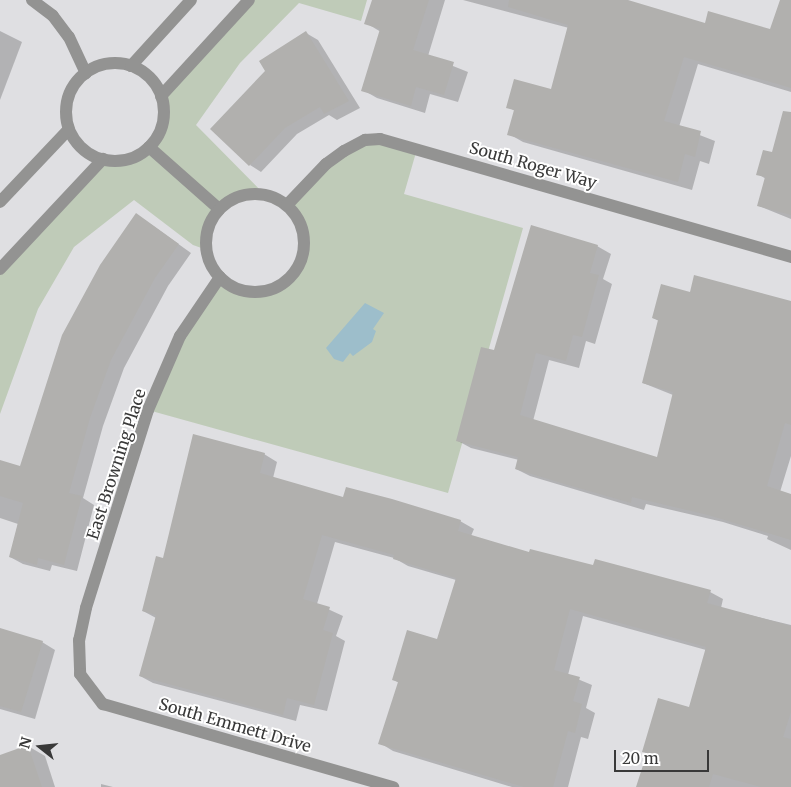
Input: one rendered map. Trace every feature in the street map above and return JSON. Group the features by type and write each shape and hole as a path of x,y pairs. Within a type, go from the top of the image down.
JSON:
{"street":[{"path":"32,0 53,16 69,37 86,73"},
{"path":"131,66 191,0"},
{"path":"162,96 249,0"},
{"path":"108,63 131,66 153,81 162,96 164,113 161,129 149,147 127,160 103,159 83,149 69,129 66,107 70,92 86,73 108,63"},
{"path":"0,202 69,129"},
{"name":"South Roger Way","path":"287,205 332,159 365,140 380,139 791,256"},
{"path":"149,147 219,209"},
{"path":"0,269 103,159"},
{"path":"248,194 265,195 287,205 302,227 305,244 293,274 282,284 252,292 237,289 220,276 207,254 206,238 210,222 219,209 232,199 248,194"},
{"name":"East Browning Place","path":"80,674 79,640 86,608 148,410 180,336 220,276"},
{"name":"South Emmett Drive","path":"80,674 103,704 393,787"}],"green space":[{"path":"249,0 367,0 361,21 299,3 240,63 196,125 265,195 248,194 232,199 219,209 210,223 207,250 193,245 134,200 74,247 38,309 0,414 0,269 103,159 127,160 141,154 153,143 161,129 164,113 161,96"},
{"path":"365,140 417,149 404,194 523,228 448,493 148,410 180,336 223,280 237,289 252,292 282,284 293,274 305,243 302,227 287,205 326,164"}],"water":[{"path":"365,303 384,313 373,329 376,331 372,342 353,356 350,353 343,362 334,359 326,348"}],"building":[{"path":"372,0 429,0 413,50 454,62 444,95 416,87 411,106 361,91 380,29 364,24"},
{"path":"509,0 628,0 705,23 708,11 770,29 780,0 791,0 791,88 684,57 664,121 701,131 695,157 685,154 678,182 507,135 514,110 506,108 514,79 551,89 568,25 508,7"},
{"path":"306,31 349,101 324,114 320,107 285,128 249,166 210,129 265,71 259,61"},
{"path":"783,111 791,112 791,215 757,206 765,177 756,175 763,150 772,152"},
{"path":"136,213 179,244 155,278 111,360 90,418 69,493 82,496 64,565 38,558 37,565 9,557 23,503 0,496 0,460 20,466 62,335 100,265"},
{"path":"531,225 598,245 590,273 599,275 582,337 573,335 566,361 536,353 520,415 657,457 673,392 642,383 658,320 652,318 661,284 690,292 694,275 791,301 791,425 785,423 767,486 791,494 791,540 708,515 632,497 631,503 568,485 515,469 518,457 456,441 481,347 494,350"},
{"path":"193,434 265,453 260,473 343,497 346,487 392,499 461,520 458,531 529,552 530,549 593,565 595,559 711,590 707,603 791,626 791,712 783,737 791,739 791,787 761,787 713,774 709,787 636,787 647,753 642,752 658,698 689,707 706,647 570,609 554,670 580,677 573,701 582,704 575,733 568,731 553,787 524,787 378,744 398,682 392,680 407,630 437,639 456,578 393,559 394,555 322,535 303,599 330,607 323,630 333,633 314,705 287,698 283,715 139,676 156,615 142,611 156,556 163,558"},
{"path":"0,628 43,641 21,712 0,706"},
{"path":"28,745 42,787 0,787 0,755"}]}
